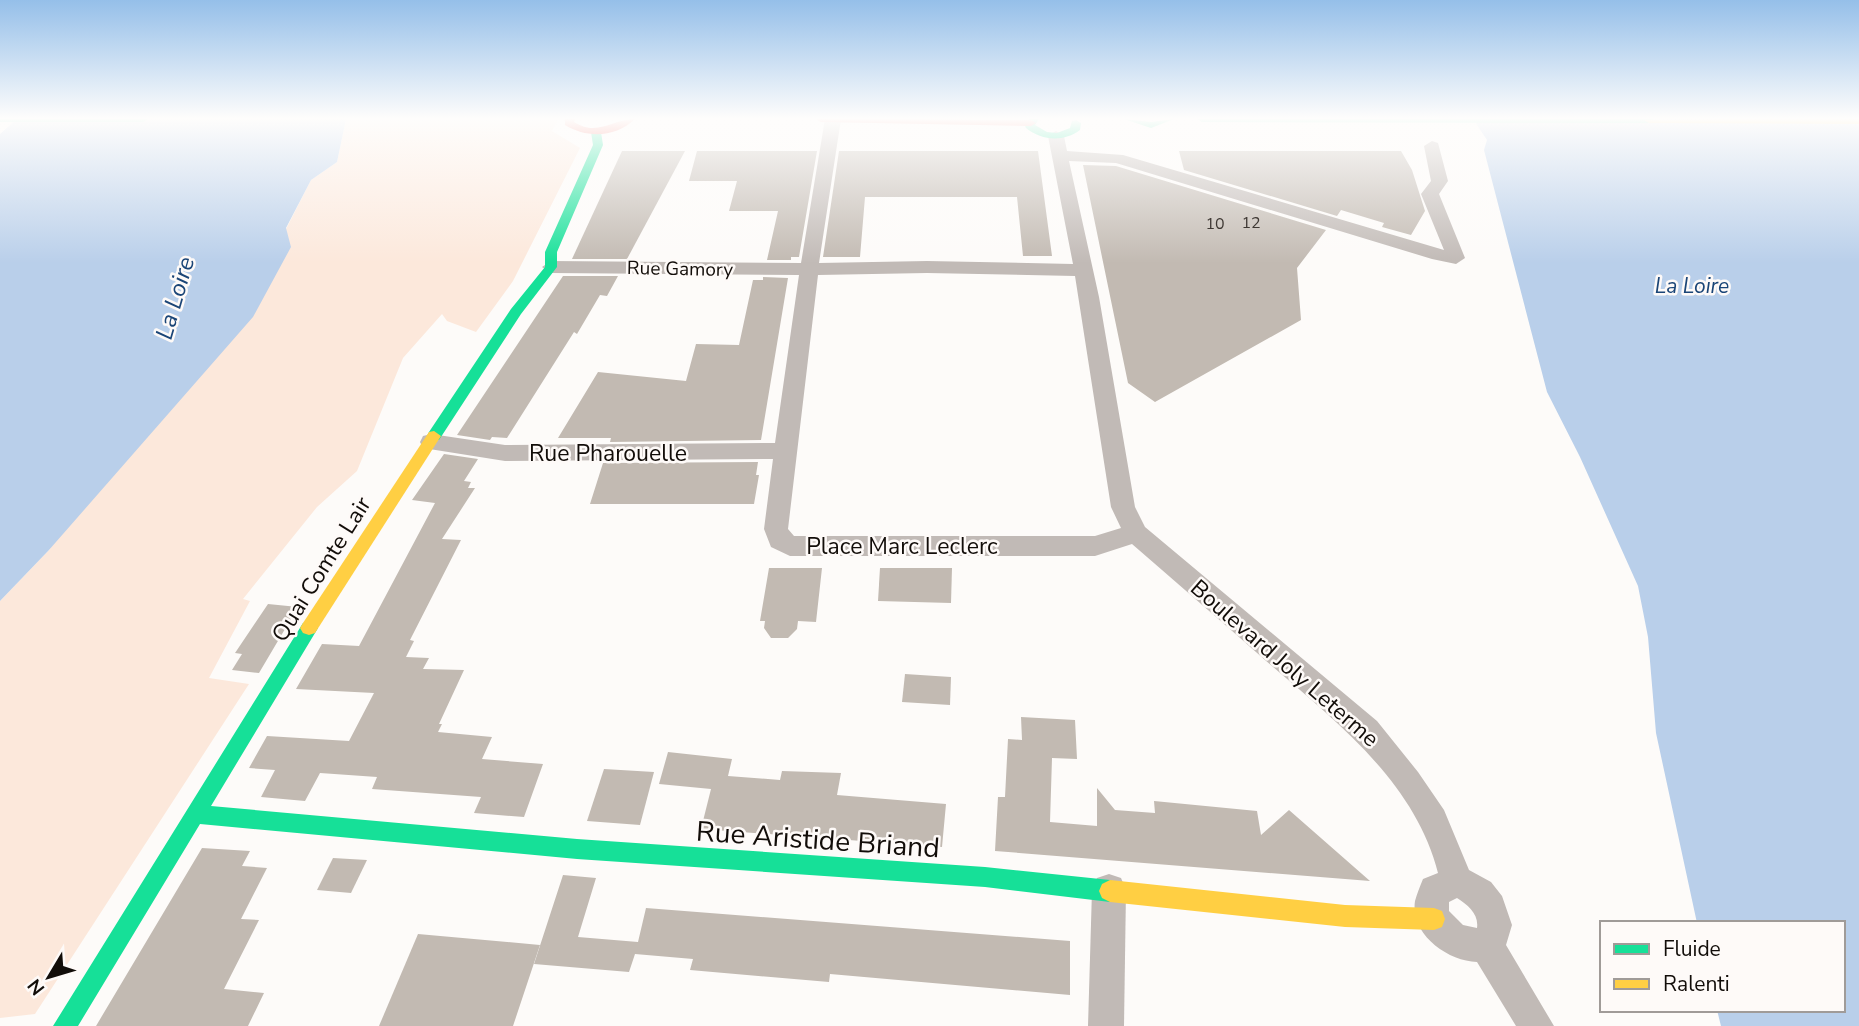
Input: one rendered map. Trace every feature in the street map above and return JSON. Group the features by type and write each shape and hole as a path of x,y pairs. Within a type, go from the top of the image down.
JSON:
{"street":[{"name":"Quai Comte Lair","path":"65,1026 348,565 516,312 551,267 551,252 588,167"},
{"name":"Place Marc Leclerc","path":"825,167 785,451 776,529 780,540 790,546 1095,546 1136,533"},
{"path":"1061,167 1084,270 1123,507 1136,533"},
{"path":"1147,167 1456,258 1430,194 1440,181 1437,167"},
{"name":"Rue Gamory","path":"551,267 809,270"},
{"path":"809,270 927,267 1084,270"},
{"name":"Rue Pharouelle","path":"431,442 505,453 785,451"},
{"name":"Boulevard Joly Leterme","path":"1136,533 1367,730 1396,765 1447,846 1456,881"},
{"name":"Rue Aristide Briand","path":"197,814 577,849 985,877 1345,916 1434,919"},
{"path":"1456,881 1473,888 1490,906 1496,926 1494,935 1485,943 1472,946 1461,944 1441,929 1434,919 1431,899 1435,891 1456,881"},
{"path":"1106,1026 1109,890"},
{"path":"1485,943 1536,1026"}],"shaded area":[{"path":"330,167 570,167 513,281 476,332 447,321 442,314 403,358 357,471 317,507 243,599 250,601 209,678 249,684 35,1014 0,1018 0,601 49,550 286,229 311,180"}],"water":[{"name":"La Loire","path":"0,167 330,167 311,180 286,228 291,247 253,317 49,550 0,601"},
{"name":"La Loire","path":"1488,167 1859,167 1859,1026 1721,1026 1718,1012 1845,1012 1845,921 1697,921 1656,733 1648,637 1638,586 1580,457 1547,392"}],"building":[{"path":"615,167 676,167 627,259 572,259"},
{"path":"693,167 814,167 799,257 791,257 791,260 767,260 778,211 729,211 737,181 689,181"},
{"path":"837,167 1040,167 1052,256 1023,256 1017,197 865,197 860,257 823,257"},
{"path":"1083,167 1119,167 1326,230 1297,268 1301,320 1155,402 1128,383"},
{"path":"1183,167 1410,167 1425,211 1411,235 1382,227 1384,223 1341,210 1337,216 1184,170"},
{"path":"563,276 618,276 607,296 600,295 577,334 574,332 507,438 492,437 490,440 457,435"},
{"path":"763,277 788,278 761,440 610,442 611,438 558,438 598,372 686,381 696,344 739,345 753,280 763,280"},
{"path":"444,454 478,459 464,481 471,482 468,488 475,488 442,539 461,540 410,640 414,641 406,657 429,658 423,669 464,670 439,724 442,724 438,732 492,737 482,759 543,764 524,817 474,813 481,797 372,789 377,777 320,773 305,801 261,797 275,770 249,768 267,736 349,741 374,693 296,689 322,644 359,646 435,503 412,500"},
{"path":"758,462 756,475 759,475 754,504 590,504 603,463"},
{"path":"769,568 822,568 816,622 798,621 797,629 788,638 771,638 764,628 765,621 760,621"},
{"path":"880,568 952,568 951,603 878,601"},
{"path":"268,604 298,607 259,673 232,670 242,654 235,653"},
{"path":"905,674 951,677 950,705 902,702"},
{"path":"1021,717 1075,720 1077,759 1052,758 1050,822 1097,826 1097,788 1115,810 1155,813 1154,801 1257,811 1261,835 1289,810 1370,881 995,851 998,797 1005,797 1008,739 1022,740"},
{"path":"668,752 732,759 728,776 780,780 782,771 841,773 837,795 946,804 942,847 701,829 711,789 659,784"},
{"path":"604,769 654,772 640,825 587,821"},
{"path":"202,848 250,851 242,866 267,868 241,919 259,920 224,989 264,993 248,1026 96,1026"},
{"path":"333,858 367,860 351,893 317,890"},
{"path":"563,875 596,878 578,937 638,942 646,908 1070,941 1070,995 830,974 829,982 690,970 693,959 635,954 629,972 534,964"},
{"path":"418,934 540,945 513,1026 379,1026"}],"traffic: fast":[{"path":"434,436 516,312 551,267 551,252 588,167"},
{"path":"65,1026 309,628"},
{"path":"197,814 577,849 985,877 1110,891"}],"traffic: slow":[{"path":"309,628 434,436"},
{"path":"1110,891 1345,916 1434,919"}]}
